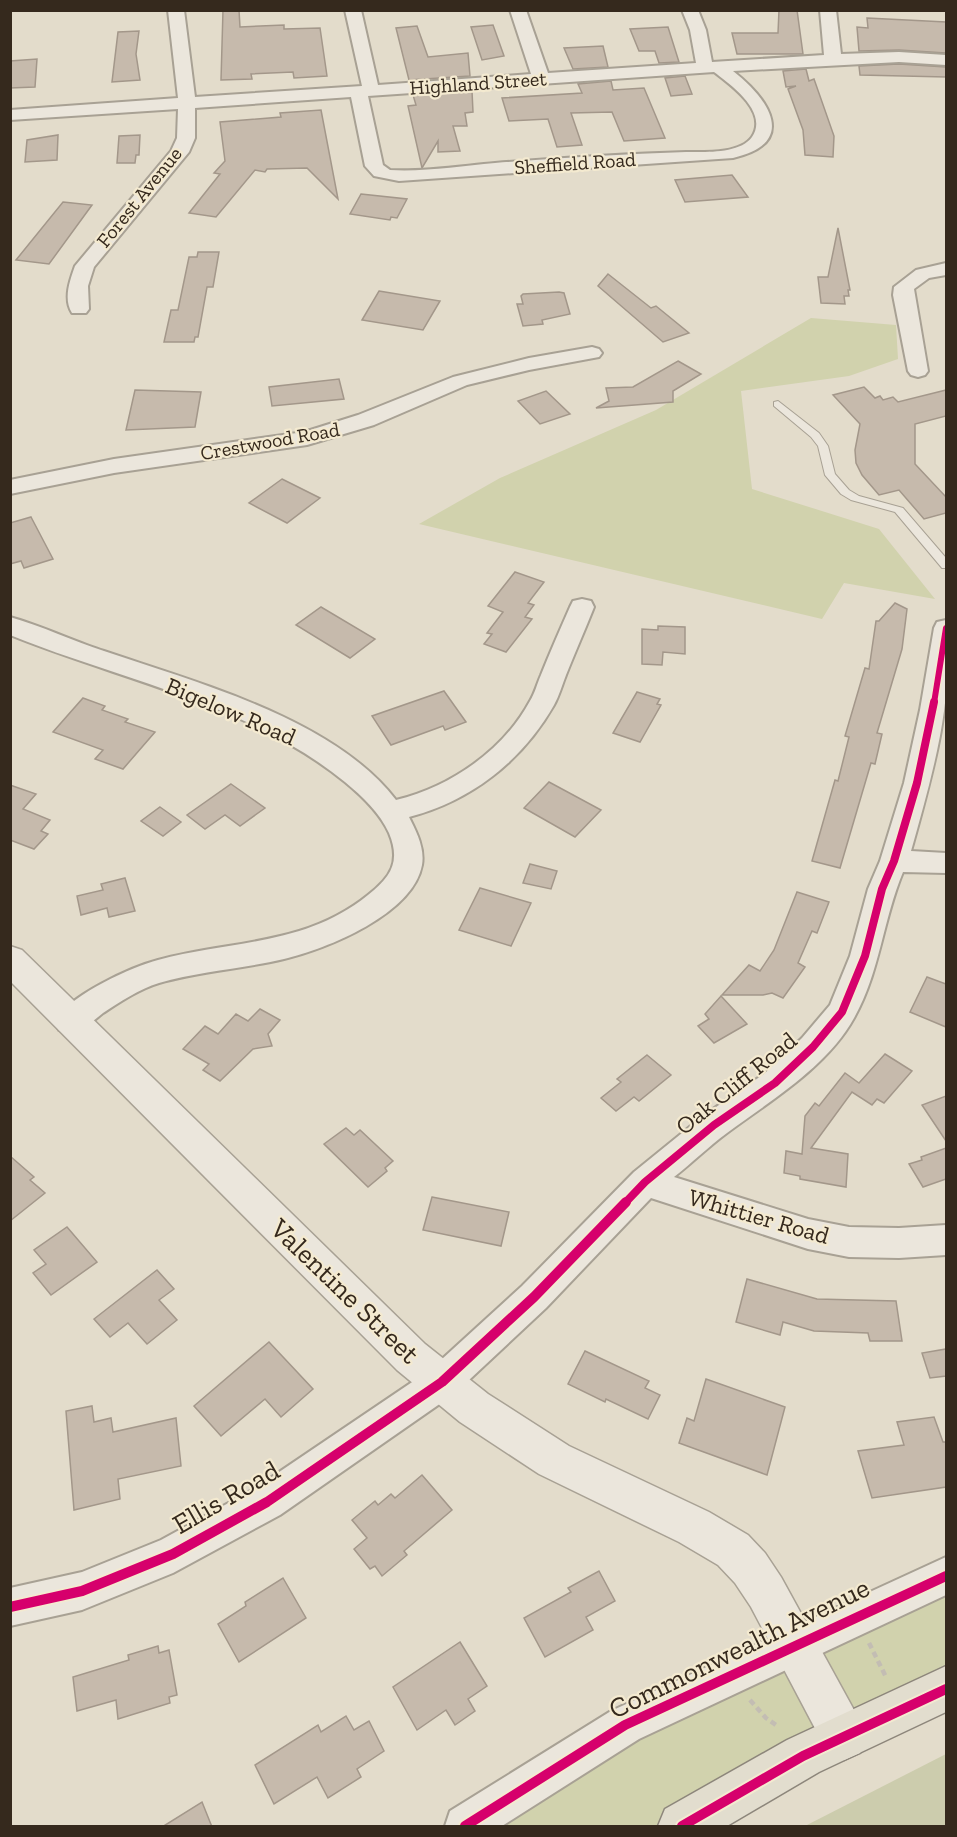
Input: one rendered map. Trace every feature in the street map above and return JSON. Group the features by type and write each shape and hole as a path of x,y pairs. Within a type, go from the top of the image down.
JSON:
{"main road":[{"path":"682,1827 763,1778 946,1689"}],"street":[{"name":"Forest Avenue","path":"79,309 78,286 85,266 180,152 187,132 187,102 176,10"},
{"name":"Sheffield Road","path":"353,10 374,166 377,172 386,175 714,155 732,153 755,144 762,137 764,118 753,97 712,67"},
{"path":"518,10 541,79"},
{"path":"690,10 712,67"},
{"path":"828,10 833,59"},
{"name":"Highland Street","path":"10,115 833,59 878,57 946,60"},
{"path":"918,371 904,303 904,287 923,274 946,269"},
{"name":"Crestwood Road","path":"10,487 114,466 307,438 366,420 460,381 529,364 592,353"},
{"path":"390,812 437,799 487,770 521,732 540,706 582,607"},
{"name":"Bigelow Road","path":"10,625 61,646 209,697 278,726 347,767 390,812 407,845 408,864 400,881 379,902 326,934 306,941 153,973 118,987 70,1022"},
{"name":"Oak Cliff Road","path":"442,1382 534,1297 645,1182 714,1125 775,1083 813,1047 842,1012 865,956 882,889 894,861 917,783 933,710 946,628"},
{"path":"894,861 946,863"},
{"name":"Valentine Street","path":"10,959 70,1022 374,1322 442,1382 513,1435 554,1460 694,1527 733,1550 750,1568 766,1592 844,1737"},
{"name":"Whittier Road","path":"645,1182 808,1234 859,1242 899,1243 946,1240"},
{"name":"Ellis Road","path":"10,1608 82,1591 173,1554 267,1502 442,1382"},
{"name":"Commonwealth Avenue","path":"465,1827 625,1725 688,1694 735,1675 795,1644 946,1576"}],"lane":[{"path":"778,404 815,435 823,446 830,474 845,492 855,498 899,510 946,565"}],"path":[{"path":"865,1637 886,1677"},
{"path":"745,1695 766,1718 776,1725"}],"green space":[{"path":"811,318 896,325 898,359 849,376 741,391 752,489 879,529 935,599 844,583 822,619 419,524 500,478 656,410"},
{"path":"946,1576 946,1689 722,1802 682,1826 465,1826 625,1725"},
{"path":"946,1754 946,1826 805,1826"}],"building":[{"path":"223,10 239,10 240,27 284,25 284,29 320,28 327,76 294,78 293,72 251,74 252,79 221,80"},
{"path":"779,10 797,10 803,54 737,54 732,33 778,33"},
{"path":"867,18 946,22 946,53 899,50 859,51 857,27 868,28"},
{"path":"493,25 504,56 482,60 471,27"},
{"path":"417,26 428,57 468,53 470,76 409,80 396,28"},
{"path":"668,27 679,62 659,63 655,51 639,51 630,29"},
{"path":"139,31 136,54 140,80 112,82 118,32"},
{"path":"603,46 608,67 573,69 564,48"},
{"path":"37,59 35,87 10,88 10,61"},
{"path":"899,64 946,67 946,77 860,75 859,66"},
{"path":"806,69 809,81 814,79 834,136 833,157 805,155 803,130 788,89 796,86 786,87 783,71"},
{"path":"685,76 692,94 671,96 665,78"},
{"path":"611,81 613,90 644,88 665,138 624,141 612,112 571,113 582,145 557,147 548,119 509,121 502,98 582,93 578,84"},
{"path":"472,91 473,112 465,113 467,126 453,126 460,151 438,152 438,141 422,168 408,106 416,105 413,95"},
{"path":"321,110 338,199 307,168 267,169 265,172 255,170 216,217 189,213 220,174 214,173 225,161 220,122 281,117 280,113"},
{"path":"58,135 57,160 25,162 27,140"},
{"path":"140,135 139,155 136,155 135,163 117,163 119,136"},
{"path":"732,175 748,197 685,202 675,180"},
{"path":"361,194 407,199 397,218 391,217 390,220 350,214"},
{"path":"63,202 92,205 49,264 16,260"},
{"path":"838,228 850,290 848,290 849,296 844,296 845,304 821,303 818,277 828,277"},
{"path":"198,252 219,252 213,287 207,287 198,337 195,337 194,342 164,342 171,310 178,310 189,257 197,257"},
{"path":"608,274 651,308 656,306 689,333 663,342 598,286"},
{"path":"379,291 440,301 423,330 362,320"},
{"path":"564,293 570,314 542,320 543,324 523,326 517,304 523,304 521,296 523,294"},
{"path":"678,361 701,374 673,391 673,402 596,408 609,401 606,388 633,387"},
{"path":"339,379 344,399 272,406 269,387"},
{"path":"864,387 875,398 880,396 883,400 893,397 898,402 946,390 946,416 915,424 915,464 946,497 946,513 924,519 899,490 879,495 862,475 856,463 855,450 860,424 833,395"},
{"path":"135,390 201,392 195,427 126,430"},
{"path":"546,391 570,414 540,424 518,401"},
{"path":"282,479 320,498 287,523 249,503"},
{"path":"31,517 53,559 24,568 21,561 10,564 10,523"},
{"path":"515,572 544,582 528,603 534,605 525,617 532,619 506,652 484,644 492,634 487,633 503,612 488,606"},
{"path":"895,603 907,609 902,649 877,733 882,734 875,764 871,763 840,868 812,861 835,780 838,781 849,737 845,736 865,668 869,669 876,621 879,621"},
{"path":"321,607 375,639 350,658 296,625"},
{"path":"658,626 685,627 685,654 663,652 662,665 642,664 642,629 658,630"},
{"path":"444,691 466,722 445,730 443,726 391,745 372,716"},
{"path":"637,692 660,699 657,704 661,705 640,742 613,733"},
{"path":"83,698 105,706 102,710 128,719 125,722 155,732 123,769 95,759 103,750 53,732"},
{"path":"549,782 601,810 575,837 524,808"},
{"path":"231,784 265,808 240,826 225,815 205,829 187,815"},
{"path":"10,785 36,794 23,809 50,820 41,831 48,834 34,849 10,840"},
{"path":"160,807 181,822 163,836 141,821"},
{"path":"530,864 557,871 551,889 523,883"},
{"path":"125,878 135,911 109,917 107,908 81,915 77,896 103,890 101,884"},
{"path":"480,888 531,903 511,946 459,930"},
{"path":"797,892 829,902 817,933 812,931 798,963 805,967 783,998 772,993 722,995 749,965 760,971 774,950"},
{"path":"927,977 946,984 946,1027 910,1012"},
{"path":"721,996 747,1024 714,1043 698,1026 709,1019 705,1014"},
{"path":"260,1009 280,1020 268,1034 272,1046 253,1049 220,1081 203,1070 209,1064 183,1049 205,1026 218,1034 236,1014 248,1021"},
{"path":"885,1054 912,1071 884,1103 877,1099 872,1105 852,1092 811,1148 848,1154 846,1187 800,1179 800,1176 784,1173 786,1151 802,1154 805,1116 815,1103 819,1106 845,1073 859,1083"},
{"path":"647,1055 671,1075 639,1101 634,1097 616,1111 601,1098 621,1082 617,1079"},
{"path":"946,1096 946,1141 922,1105"},
{"path":"346,1128 354,1135 360,1130 393,1161 385,1168 387,1171 368,1187 324,1144"},
{"path":"946,1148 946,1179 923,1187 909,1164"},
{"path":"10,1156 34,1177 30,1180 45,1193 10,1221"},
{"path":"432,1197 509,1212 501,1246 423,1230"},
{"path":"67,1227 97,1262 51,1295 33,1273 46,1264 34,1250"},
{"path":"157,1270 174,1289 159,1300 177,1320 147,1344 128,1323 110,1337 94,1319"},
{"path":"747,1279 817,1299 896,1301 902,1341 870,1341 868,1333 814,1331 783,1322 780,1335 736,1322"},
{"path":"269,1342 313,1389 281,1417 265,1399 221,1436 194,1406"},
{"path":"946,1349 946,1376 930,1378 922,1353"},
{"path":"585,1351 649,1381 645,1388 660,1395 648,1419 568,1384"},
{"path":"706,1379 785,1407 767,1475 679,1443 687,1418 694,1421"},
{"path":"92,1406 94,1422 111,1418 113,1432 176,1418 181,1466 118,1479 120,1499 74,1510 66,1411"},
{"path":"934,1417 943,1442 946,1442 946,1487 872,1498 858,1451 904,1445 897,1422"},
{"path":"422,1475 452,1510 404,1551 407,1555 382,1576 375,1566 370,1569 354,1549 367,1538 352,1520 375,1501 378,1505 391,1494 395,1498"},
{"path":"599,1571 615,1601 586,1617 593,1630 545,1657 524,1618 571,1592 568,1588"},
{"path":"283,1578 306,1618 239,1662 218,1624 246,1606 245,1602"},
{"path":"460,1642 487,1686 468,1699 475,1711 455,1725 446,1710 417,1730 393,1687"},
{"path":"158,1646 159,1653 169,1650 177,1695 169,1697 170,1703 118,1719 116,1700 77,1711 73,1677 129,1660 128,1655"},
{"path":"346,1716 354,1730 369,1721 384,1751 357,1769 361,1777 328,1798 317,1777 274,1804 255,1765 318,1725 321,1732"},
{"path":"202,1802 212,1827 162,1827"}],"cycle path":[{"path":"10,1607 82,1591 173,1554 267,1502 442,1382 534,1297 645,1182 714,1125 775,1083 813,1047 842,1012 865,956 882,889 894,861 917,783 933,710 946,628"},
{"path":"465,1826 625,1725 946,1576"},
{"path":"682,1826 803,1756 946,1689"}]}
